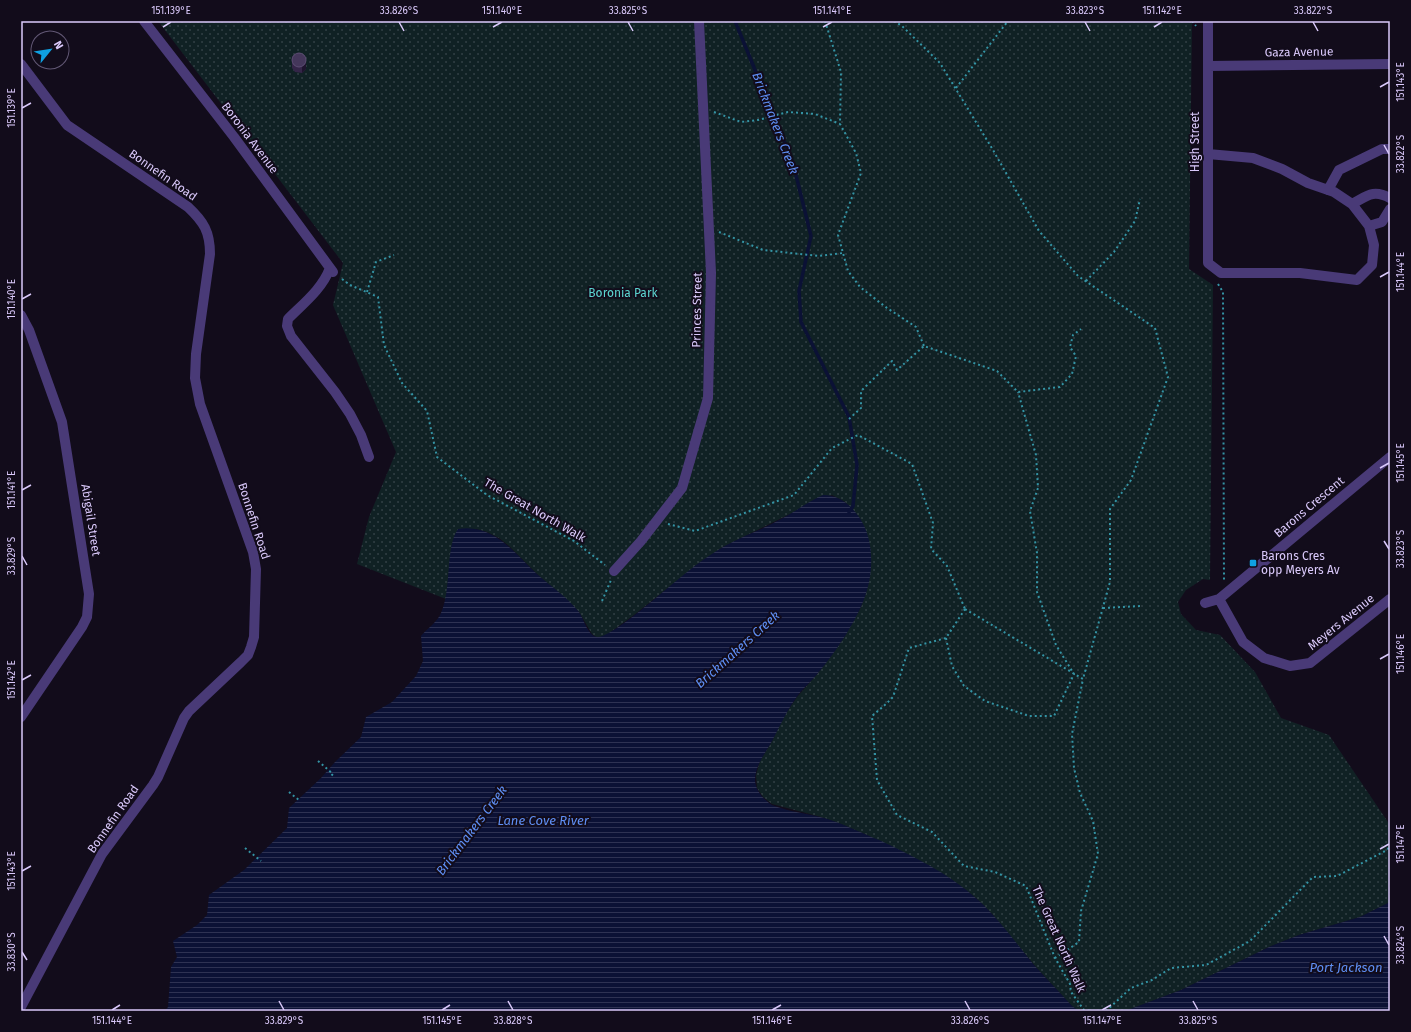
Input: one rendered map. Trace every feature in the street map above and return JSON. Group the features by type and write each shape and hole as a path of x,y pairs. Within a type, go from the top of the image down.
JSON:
{"street":[{"name":"Boronia Avenue","path":"144,21 234,137 331,270"},
{"name":"Princes Street","path":"614,571 657,522 682,488 708,398 711,273 699,21"},
{"name":"High Street","path":"1208,21 1208,263 1221,272 1300,273 1357,280 1372,265 1374,245 1369,226"},
{"name":"Bonnefin Road","path":"21,64 67,125 188,207 202,222 206,230 209,237 210,254 196,354 195,378 200,404 252,552 256,570 254,637 248,655 189,711 184,718 153,786 102,854 21,1007"},
{"name":"Gaza Avenue","path":"1208,66 1390,64"},
{"path":"1328,190 1339,170 1382,149 1390,149"},
{"path":"1208,154 1253,158 1282,169 1308,183 1334,192 1352,204 1369,226 1382,222 1390,209"},
{"path":"1352,204 1374,193 1383,194 1390,198"},
{"path":"331,270 320,286 288,319 287,326 291,336 335,392 350,414 361,435 369,457"},
{"name":"Abigail Street","path":"21,315 29,330 62,422 89,594 87,617 82,627 21,717"},
{"name":"Barons Crescent","path":"1205,603 1219,599 1390,457"},
{"name":"Meyers Avenue","path":"1219,599 1243,642 1264,658 1290,666 1310,663 1390,599"}],"path":[{"path":"825,21 841,72 840,124 856,152 861,173 838,235 848,271 860,287 887,308 916,327 924,346 997,371 1018,392 1036,455 1038,488 1030,511 1037,553 1037,592 1056,645 1074,674"},
{"path":"894,21 902,26 940,64 993,150 1039,231 1078,276 1155,328 1168,377 1132,480 1110,509 1110,582 1083,679 1072,734 1074,768 1080,793 1093,820 1098,854 1081,911 1079,942 1055,958"},
{"path":"956,88 1008,21"},
{"path":"703,108 741,122 758,120 788,112 815,114 840,124"},
{"path":"1086,280 1114,252 1135,221 1140,199"},
{"path":"709,228 763,250 819,256 843,253"},
{"path":"367,292 376,262 394,255"},
{"name":"The Great North Walk","path":"331,270 350,285 378,297 384,345 402,383 427,411 437,457 487,495 574,541 614,571"},
{"path":"1217,280 1222,292 1225,577 1219,599"},
{"path":"1018,392 1060,387 1072,374 1076,356 1070,347 1073,335 1081,329"},
{"path":"849,419 861,408 860,392 892,361 897,370 924,346"},
{"path":"657,522 695,531 794,495 832,448 858,434 912,464 933,523 931,549 947,566 965,609 1083,679"},
{"path":"602,601 614,571"},
{"path":"1103,608 1141,606"},
{"path":"965,609 946,638 952,666 964,686 986,701 1028,716 1054,716 1074,674"},
{"name":"The Great North Walk","path":"946,638 909,648 893,697 872,716 877,780 897,815 932,832 964,866 994,872 1026,886 1055,958 1070,984 1071,992 1084,1010 1093,1011"},
{"path":"318,761 333,774 330,777"},
{"path":"289,792 300,801"},
{"path":"1106,1011 1131,988 1152,980 1170,968 1206,965 1250,941 1313,877 1337,876 1387,850 1390,846"},
{"path":"245,848 260,861"}],"green space":[{"name":"Boronia Park","path":"158,21 1192,21 1189,269 1213,285 1210,580 1203,579 1186,590 1178,602 1181,614 1196,630 1220,635 1255,672 1281,718 1329,735 1390,825 1390,902 1360,917 1299,935 1269,947 1181,990 1126,1011 1079,1011 1072,1006 1035,966 992,914 976,898 952,880 869,836 841,824 772,804 763,797 757,788 756,775 760,761 772,741 782,719 797,697 818,673 841,642 861,607 867,589 870,572 870,549 860,519 845,502 832,495 723,547 698,564 634,615 602,637 596,637 592,634 579,612 571,604 538,575 509,546 499,538 487,532 476,529 448,583 446,599 357,564 369,517 396,452 333,305 343,263"}],"water":[{"name":"Lane Cove River","path":"823,495 834,497 848,504 864,525 870,543 871,552 871,572 867,590 859,611 840,644 792,703 761,760 755,775 757,788 763,798 772,805 827,819 850,827 918,859 956,882 986,907 1039,970 1072,1006 1079,1011 165,1011 168,1007 171,967 177,957 173,941 197,925 207,915 209,895 244,870 287,828 289,808 361,737 366,717 392,702 416,676 423,661 421,636 437,619 441,613 444,603 451,546 458,529 471,528 482,531 493,535 503,542 538,575 570,602 579,612 589,631 598,637 610,633 713,553 730,543 774,523"},
{"name":"Port Jackson","path":"1390,902 1390,1011 1125,1011 1181,990 1269,947 1299,935 1360,917"}],"building":[{"path":"296,53 302,53 306,57 306,63 302,67 296,67 292,63 292,57"}],"waterway":[{"name":"Brickmakers Creek","path":"735,21 793,163 811,236 799,291 801,322 849,417 857,465 853,506 849,512"}],"place":[{"name":"Barons Cres opp Meyers Av","path":"1253,563"}]}
